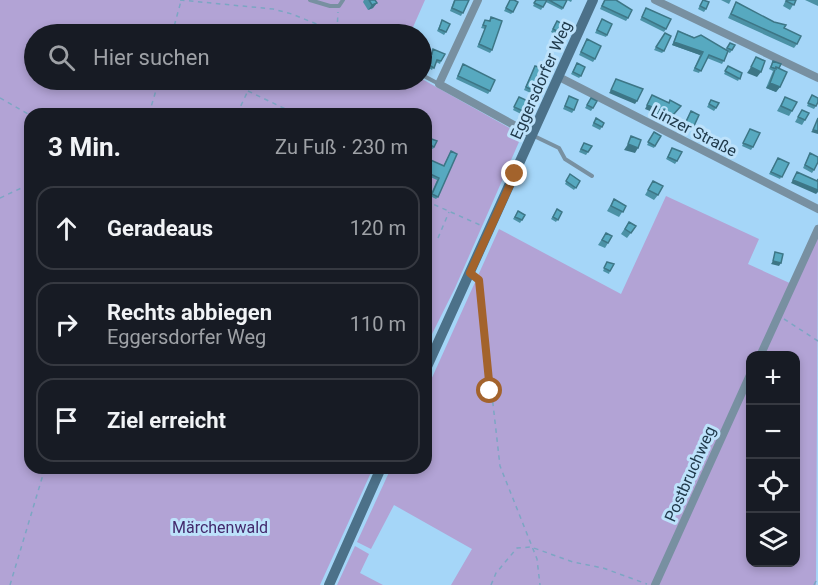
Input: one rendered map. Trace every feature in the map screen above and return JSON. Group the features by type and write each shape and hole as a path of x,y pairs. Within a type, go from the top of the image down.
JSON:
{"main road":[{"name":"Eggersdorfer Weg","path":"432,356 594,0"},
{"path":"329,585 378,474"}],"street":[{"path":"477,0 439,84 532,135"},
{"path":"655,0 818,78"},
{"name":"Linzer Straße","path":"558,77 818,209"},
{"path":"762,351 818,229"},
{"name":"Postbruchweg","path":"655,585 746,384"}],"lane":[{"path":"310,0 330,6 339,6 343,0"},
{"path":"432,80 439,84"},
{"path":"532,135 559,148 565,159 592,176"}],"path":[{"path":"174,24 180,0 273,9 315,24"},
{"path":"338,24 339,6"},
{"path":"151,108 156,90"},
{"path":"240,108 248,91 283,108"},
{"path":"0,98 24,112"},
{"path":"0,198 24,187"},
{"path":"432,204 483,227"},
{"path":"438,238 450,212"},
{"path":"470,273 479,280 500,466 537,560 540,585"},
{"path":"778,316 818,341"},
{"path":"10,585 43,474"},
{"path":"491,585 496,573 517,548 531,547 573,562 603,568 650,585"},
{"path":"814,585 818,577"}],"green space":[{"name":"Märchenwald","path":"0,0 425,0 414,24 24,24 24,90 432,90 432,85 522,135 455,288 432,334 432,108 24,108 24,474 370,474 320,585 0,585"},
{"path":"666,196 759,239 748,264 794,285 818,232 816,585 451,585 472,549 394,505 371,549 357,542 388,474 432,474 432,378 499,229 621,294"},
{"path":"355,546 369,554 360,573 383,585 337,585"}],"building":[{"path":"369,0 375,0 377,3 372,5"},
{"path":"455,0 469,0 463,13 452,8"},
{"path":"510,0 518,2 513,12 506,8"},
{"path":"536,0 547,0 543,7 534,3"},
{"path":"549,0 567,0 563,8"},
{"path":"605,0 616,0 632,10 628,18 602,6"},
{"path":"703,0 709,2 706,9 700,6"},
{"path":"787,0 796,0 794,5"},
{"path":"736,2 774,22 786,25 784,28 801,36 797,44 731,14"},
{"path":"646,8 671,19 666,29 642,17"},
{"path":"491,17 502,21 492,50 479,44 486,26 483,25 485,20 490,21"},
{"path":"602,19 612,24 607,35 597,30"},
{"path":"442,20 450,24 446,32 439,29"},
{"path":"557,21 566,26 562,34 553,29"},
{"path":"678,31 694,38 701,35 728,51 724,61 709,55 701,71 695,68 703,52 674,42"},
{"path":"665,33 671,36 664,51 656,47"},
{"path":"587,39 601,46 595,59 581,52"},
{"path":"730,43 735,45 732,50 727,48"},
{"path":"433,49 445,54 441,61 437,60 434,68 432,67"},
{"path":"756,57 765,61 761,72 751,67"},
{"path":"773,61 781,64 779,68 771,67"},
{"path":"577,63 585,67 581,76 573,72"},
{"path":"463,64 495,80 490,91 458,76"},
{"path":"535,66 545,69 534,91 526,87"},
{"path":"728,66 742,73 740,79 725,71"},
{"path":"776,67 787,72 780,87 770,83"},
{"path":"616,79 643,89 637,101 611,90"},
{"path":"652,95 681,106 673,115 647,105"},
{"path":"812,95 818,98 816,106 808,103"},
{"path":"569,96 578,100 574,110 565,106"},
{"path":"519,97 528,101 523,111 514,107"},
{"path":"785,97 797,102 792,111 781,106"},
{"path":"591,98 597,101 593,108 587,105"},
{"path":"711,100 719,103 716,108 709,104"},
{"path":"802,110 809,113 805,120 798,117"},
{"path":"691,111 699,115 693,128 685,124"},
{"path":"596,118 604,123 602,127 594,123"},
{"path":"818,118 818,131 813,130"},
{"path":"750,129 760,133 753,147 743,143"},
{"path":"654,132 661,136 655,146 648,142"},
{"path":"631,136 641,140 638,148 628,144"},
{"path":"432,139 437,141 434,147 432,146"},
{"path":"584,143 592,146 588,152 581,149"},
{"path":"672,148 682,152 677,161 668,157"},
{"path":"451,151 457,154 438,197 432,194 439,178 432,175 432,161 444,166"},
{"path":"810,153 818,157 814,170 805,165"},
{"path":"778,158 789,163 782,177 771,172"},
{"path":"797,172 817,181 818,179 818,190 793,180"},
{"path":"570,174 580,181 576,188 566,181"},
{"path":"653,181 663,186 658,195 648,190"},
{"path":"614,199 626,206 623,212 611,206"},
{"path":"557,209 562,212 558,220 553,217"},
{"path":"518,211 525,215 522,220 515,217"},
{"path":"629,222 636,226 631,233 625,229"},
{"path":"606,233 612,236 608,243 602,240"},
{"path":"775,252 783,254 781,263 773,261"},
{"path":"607,262 614,264 610,271 604,268"}],"route":[{"path":"490,391 479,280 470,273 515,174"}]}
